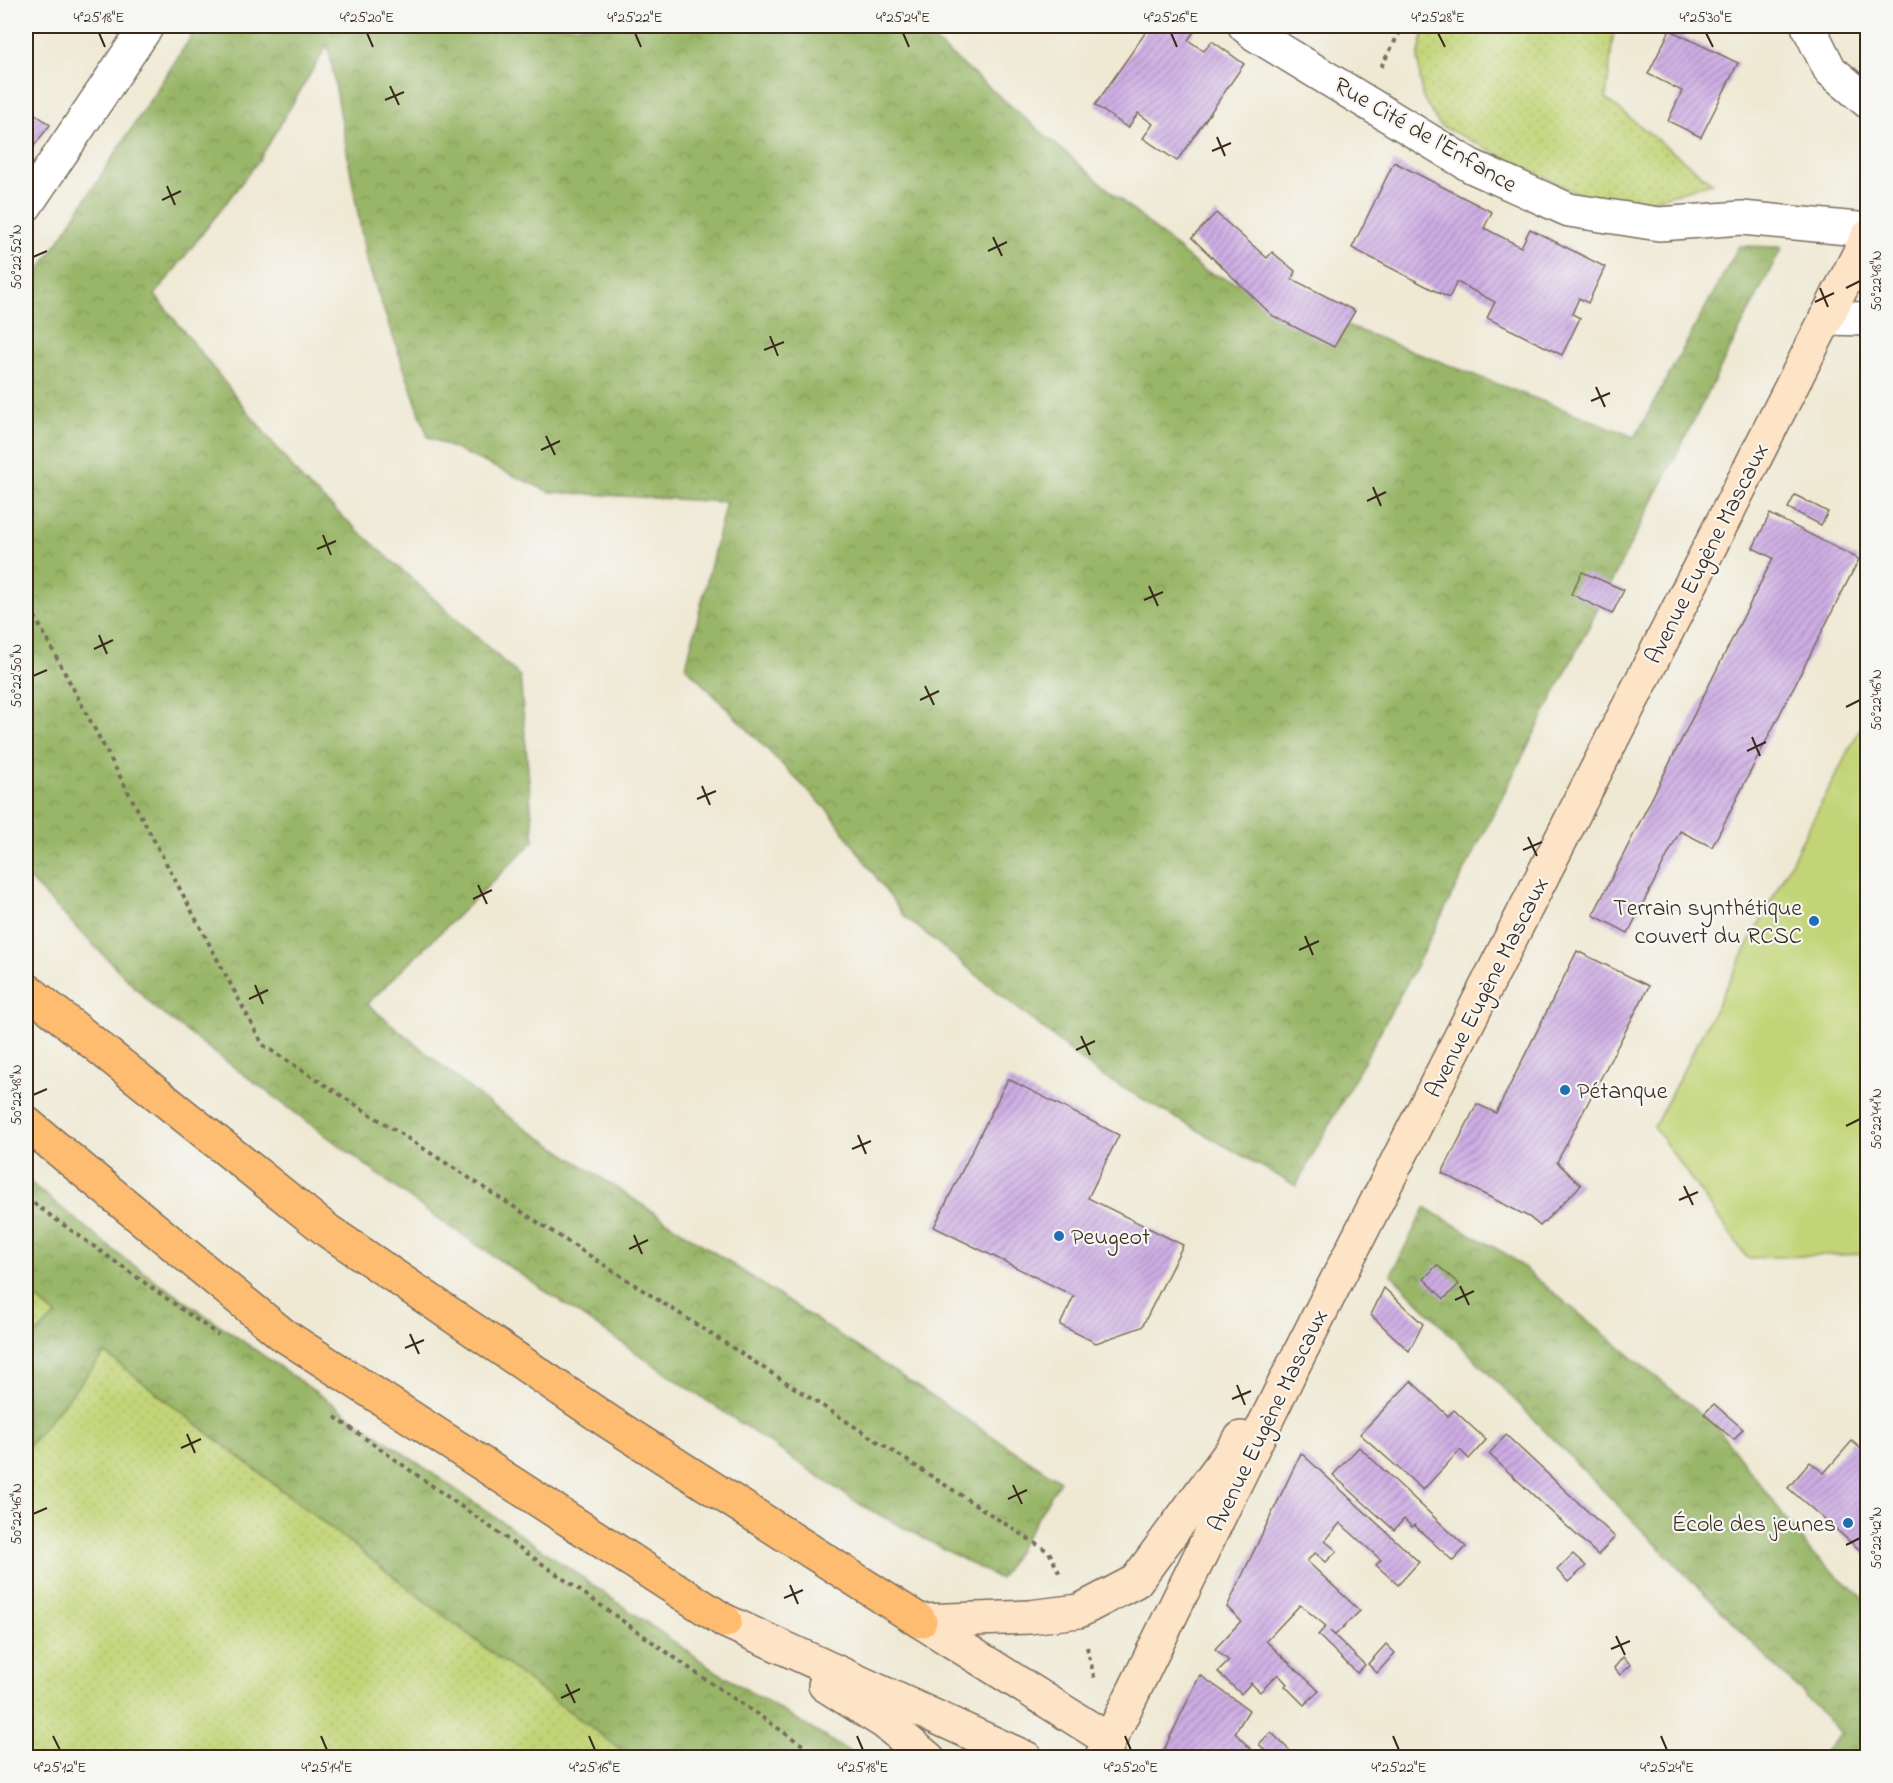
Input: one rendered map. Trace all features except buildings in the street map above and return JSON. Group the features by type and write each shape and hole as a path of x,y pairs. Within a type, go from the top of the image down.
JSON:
{"highway":[{"path":"26,988 328,1231 609,1422 920,1621"},
{"path":"26,1123 282,1334 725,1621"}],"main road":[{"name":"Avenue Eugène Mascaux","path":"1105,1749 1289,1374 1868,236"},
{"path":"920,1621 1029,1617 1079,1611 1136,1581 1289,1374"},
{"path":"725,1621 884,1722 928,1758"},
{"path":"725,1621 1026,1758"},
{"path":"920,1621 1105,1749"}],"street":[{"path":"26,205 147,26"},
{"name":"Rue Cité de l'Enfance","path":"1245,26 1256,35 1471,166 1569,210 1659,224 1742,218 1868,230"},
{"path":"1808,26 1830,70 1868,102"},
{"path":"1826,318 1868,320"}],"path":[{"path":"1363,100 1403,26"},
{"path":"26,600 263,1045 1048,1551 1079,1611 1105,1749"},
{"path":"26,1198 221,1336"},
{"path":"328,1413 699,1675 822,1758"}],"green space":[{"path":"198,26 920,26 923,31 1203,270 1635,437 1739,246 1782,247 1416,966 1296,1186 1100,1075 903,915 831,814 686,667 726,502 550,492 428,437 366,259 328,44 259,160 155,295 303,481 520,676 534,841 367,1004 485,1101 1060,1481 1000,1579 861,1505 427,1211 156,1009 26,876 26,291"},
{"path":"1425,26 1617,26 1614,28 1606,99 1712,183 1628,207 1581,195 1439,125 1422,96 1418,57"},
{"name":"Terrain synthétique couvert du RCSC","path":"1867,715 1867,1254 1747,1258 1654,1127"},
{"path":"26,1179 122,1257 719,1673 858,1757 631,1757 527,1680 105,1353 26,1449 26,1344 56,1315 26,1289"},
{"path":"1425,1208 1508,1255 1717,1427 1812,1554 1867,1600 1867,1757 1822,1757 1841,1733 1391,1274"},
{"path":"26,1289 56,1315 26,1344"},
{"path":"105,1353 527,1680 631,1757 26,1758 26,1449"}],"place":[{"name":"Terrain synthétique couvert du RCSC","path":"1814,921"},
{"name":"Pétanque","path":"1565,1090"},
{"name":"Peugeot","path":"1059,1236"},
{"name":"École des jeunes","path":"1848,1523"}]}
